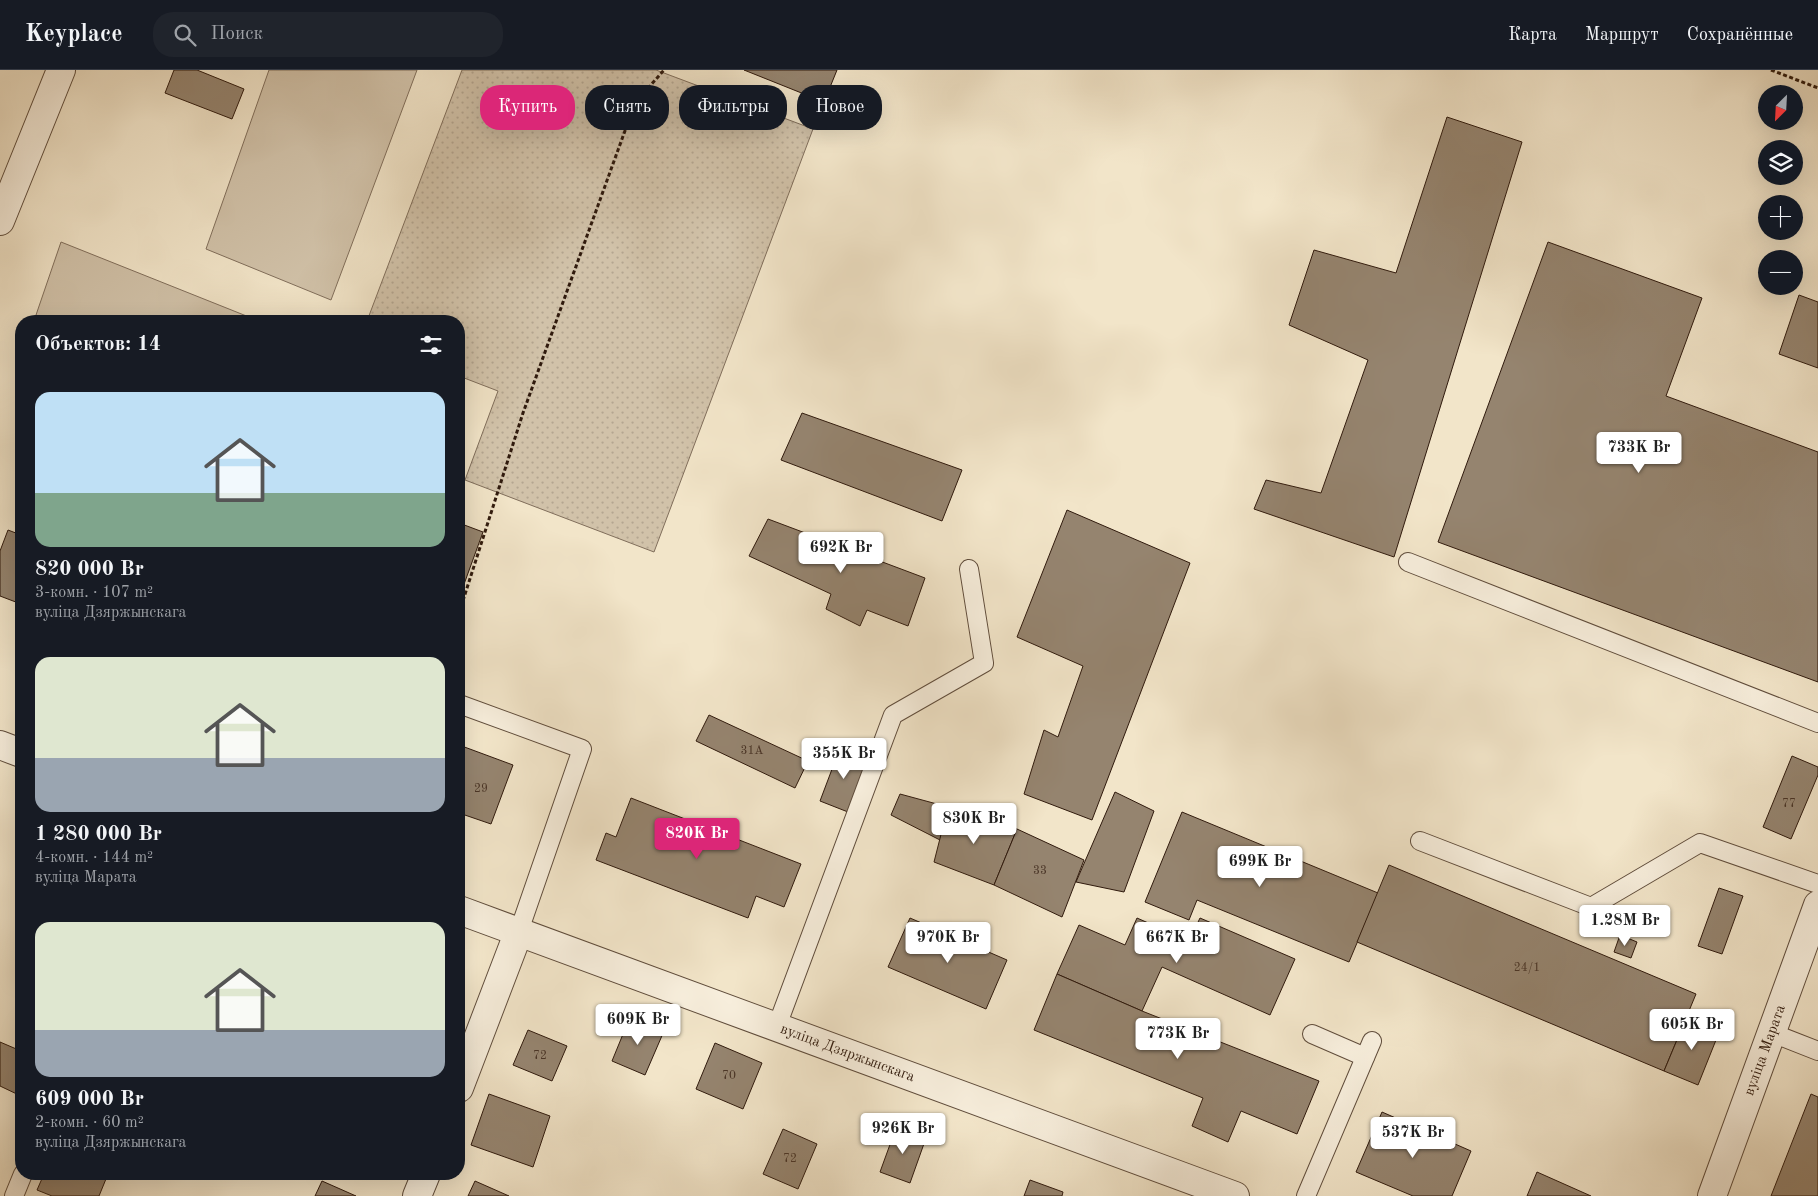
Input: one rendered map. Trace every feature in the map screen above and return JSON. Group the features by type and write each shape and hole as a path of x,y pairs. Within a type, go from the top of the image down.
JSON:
{"street":[{"path":"0,221 61,70"},
{"path":"0,746 15,752"},
{"name":"вуліца Марата","path":"1712,1196 1818,905"},
{"name":"вуліца Дзяржынскага","path":"465,912 1235,1196"},
{"path":"465,1072 519,931"},
{"path":"417,1196 424,1180"}],"lane":[{"path":"1408,562 1818,723"},
{"path":"777,1026 893,715 984,663 969,569"},
{"path":"465,706 582,749 519,931"},
{"path":"1420,841 1591,907 1700,843 1818,884"},
{"path":"1772,1033 1818,1052"},
{"path":"1306,1196 1368,1049 1312,1034"},
{"path":"14,1196 21,1180"}],"path":[{"path":"465,594 522,413 635,102 664,70"},
{"path":"1772,70 1818,88"}],"shaded area":[{"path":"269,70 417,70 331,300 206,249"},
{"path":"462,70 656,70 696,85 679,85 679,130 787,130 787,119 797,123 797,130 813,130 654,552 465,480 498,391 465,378 465,315 369,315"},
{"path":"61,242 244,315 36,315"}],"building":[{"path":"174,70 197,70 244,89 232,119 165,93"},
{"path":"744,70 837,70 831,85 797,85 797,91 787,87 787,85 782,85"},
{"path":"1447,117 1522,142 1394,557 1254,509 1266,480 1321,493 1368,360 1289,325 1314,250 1396,273"},
{"path":"1548,242 1702,298 1666,396 1818,452 1818,682 1438,542"},
{"path":"1799,295 1818,302 1818,368 1779,354"},
{"path":"802,413 962,470 942,521 781,460"},
{"path":"1067,510 1190,563 1092,820 1024,794 1044,730 1058,737 1083,666 1017,637"},
{"path":"768,519 925,578 908,626 867,610 860,626 826,609 831,594 749,556"},
{"path":"465,525 483,532 465,582"},
{"path":"8,530 15,533 15,602 0,596 0,551"},
{"path":"709,715 808,761 795,788 696,741"},
{"path":"465,747 513,765 491,824 465,815"},
{"path":"840,748 868,758 848,812 820,801"},
{"path":"1792,756 1818,767 1818,775 1791,839 1763,827"},
{"path":"1115,792 1154,811 1124,892 1076,882"},
{"path":"900,794 948,807 940,840 891,815"},
{"path":"631,798 801,864 784,907 756,896 748,918 596,860 606,833 616,837"},
{"path":"948,807 1017,829 994,885 934,862"},
{"path":"1182,812 1378,893 1349,962 1197,900 1189,920 1145,902"},
{"path":"1017,829 1084,860 1062,917 994,885"},
{"path":"1389,865 1696,994 1664,1071 1357,942"},
{"path":"1719,888 1743,896 1722,954 1698,946"},
{"path":"910,918 1007,960 986,1009 888,967"},
{"path":"1137,918 1189,941 1200,918 1295,959 1270,1015 1162,967 1142,1011 1057,974 1079,925 1125,945"},
{"path":"1620,935 1637,942 1631,958 1614,952"},
{"path":"1057,974 1142,1011 1319,1081 1297,1134 1241,1111 1228,1142 1192,1126 1203,1098 1034,1030"},
{"path":"1687,1016 1720,1030 1698,1085 1664,1071"},
{"path":"630,1017 664,1031 645,1075 612,1061"},
{"path":"528,1030 567,1046 552,1081 513,1065"},
{"path":"0,1042 15,1048 15,1093 0,1086"},
{"path":"715,1043 762,1063 743,1109 696,1089"},
{"path":"489,1094 550,1116 533,1167 471,1145"},
{"path":"1811,1094 1818,1097 1818,1196 1771,1196"},
{"path":"1382,1112 1471,1151 1452,1196 1413,1196 1356,1172"},
{"path":"896,1128 926,1138 910,1183 880,1172"},
{"path":"783,1129 817,1144 798,1189 763,1174"},
{"path":"1537,1172 1591,1196 1527,1196"},
{"path":"41,1180 106,1180 99,1196 52,1196 37,1190"},
{"path":"1030,1180 1063,1192 1062,1196 1024,1196"},
{"path":"322,1181 356,1196 315,1196"},
{"path":"475,1181 509,1196 468,1196"}]}
